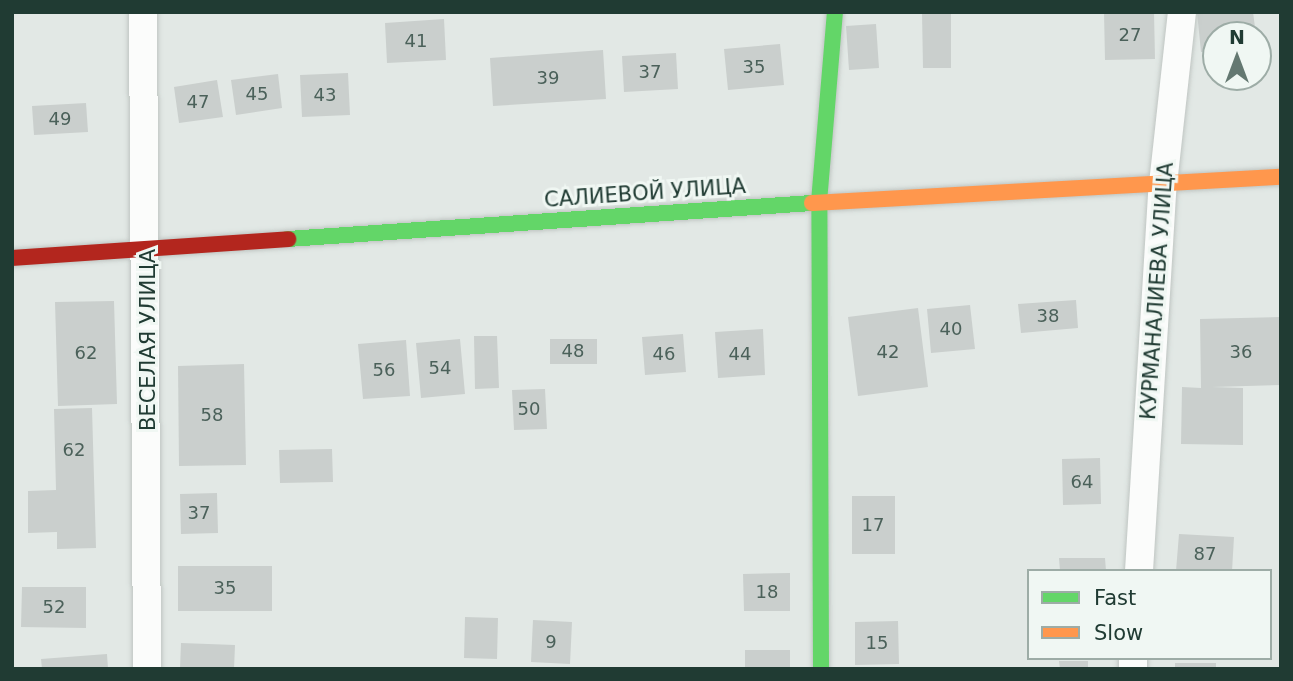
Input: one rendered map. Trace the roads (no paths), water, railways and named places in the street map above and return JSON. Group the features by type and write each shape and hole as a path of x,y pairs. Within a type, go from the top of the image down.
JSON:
{"main road":[{"path":"821,669 819,202 835,12"},
{"name":"САЛИЕВОЙ УЛИЦА","path":"12,258 819,202 1281,177"}],"street":[{"name":"ВЕСЕЛАЯ УЛИЦА","path":"143,12 148,247 147,669"},
{"name":"КУРМАНАЛИЕВА УЛИЦА","path":"1139,569 1163,184 1181,12"}]}
